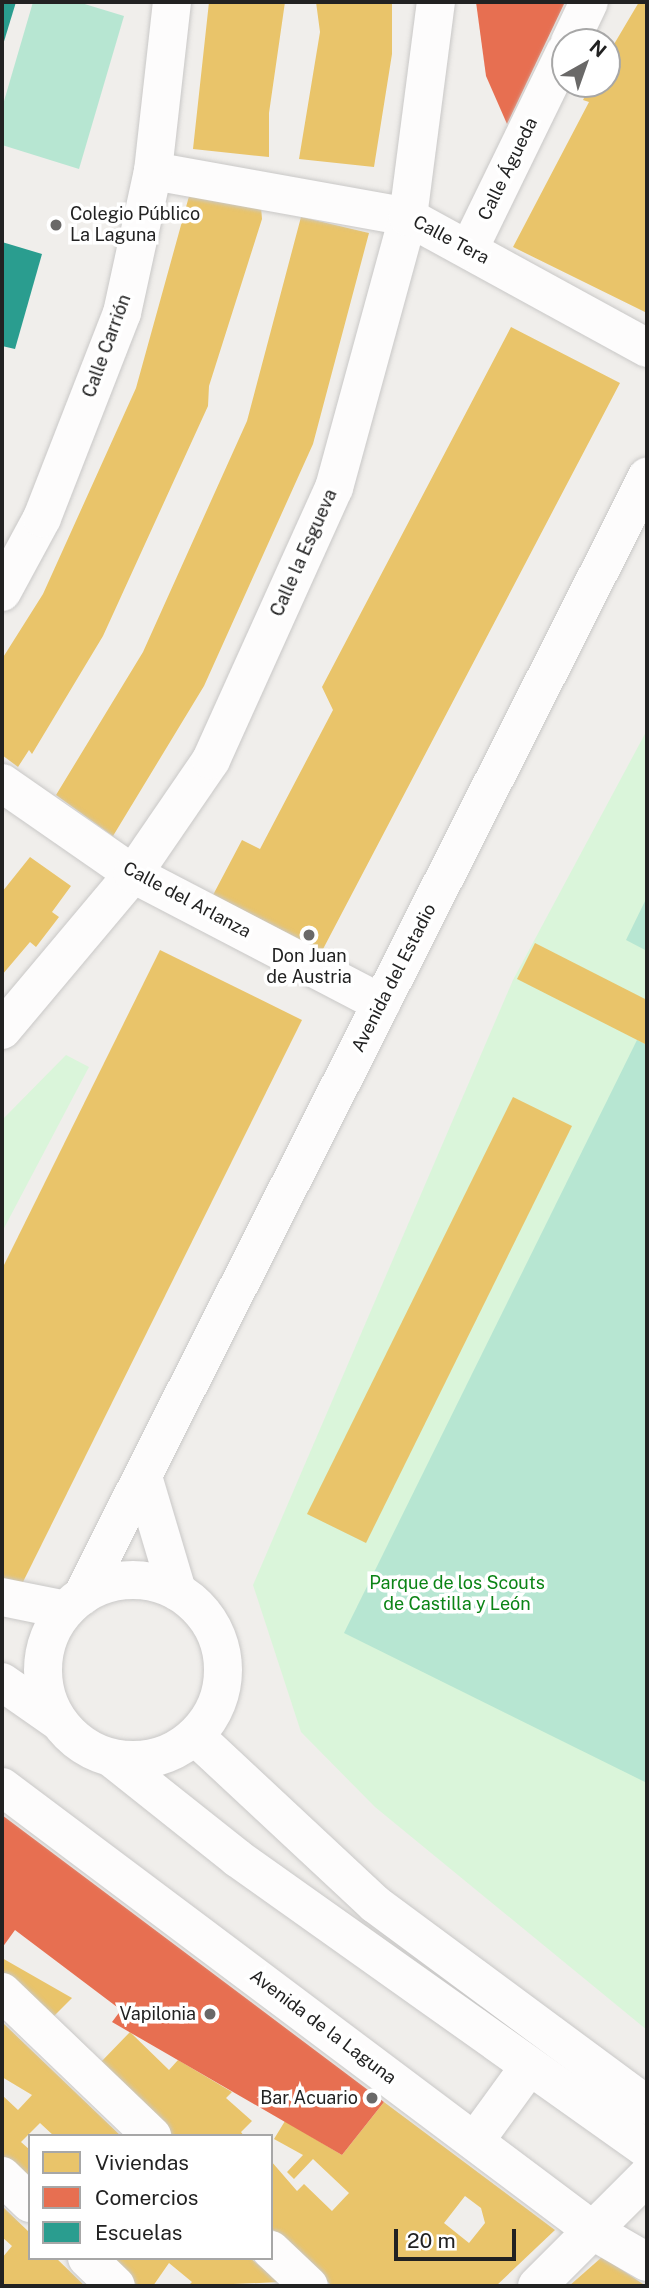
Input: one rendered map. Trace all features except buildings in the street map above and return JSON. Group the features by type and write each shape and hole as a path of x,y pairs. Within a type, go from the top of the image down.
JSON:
{"street":[{"name":"Calle Carrión","path":"2,592 41,518 122,313 153,171 172,2"},
{"name":"Calle la Esgueva","path":"2,1030 133,874 211,761 334,488 408,217 436,2"},
{"path":"577,28 589,2"},
{"name":"Calle Águeda","path":"469,249 551,81"},
{"name":"Calle Tera","path":"153,171 408,217 647,348"},
{"name":"Avenida del Estadio","path":"74,1603 144,1480 647,477"},
{"name":"Calle del Arlanza","path":"2,783 133,874 381,1003"},
{"path":"114,1760 154,1758 196,1737 214,1712 224,1676 216,1632 177,1591 144,1480"},
{"path":"58,1721 43,1678 49,1636 74,1603 111,1583 151,1582 177,1591"},
{"path":"4,1600 74,1603"},
{"path":"2,1682 114,1760 237,1858 528,2068 647,2150"},
{"path":"196,1737 375,1904 647,2105"},
{"name":"Avenida de la Laguna","path":"2,1787 595,2232 647,2262"},
{"path":"2,1992 150,2134"},
{"path":"475,2141 528,2068"},
{"path":"2,2176 28,2201"},
{"path":"537,2286 595,2232 647,2176"},
{"path":"273,2252 309,2286"},
{"path":"89,2260 116,2286"}],"green space":[{"path":"33,2 78,2 124,16 79,169 2,145 2,108"},
{"name":"Parque de los Scouts de Castilla y León","path":"647,730 647,2030 375,1807 301,1732 253,1585 513,980"},
{"path":"647,897 647,951 626,940"},
{"path":"637,1040 647,1045 647,1783 344,1633"},
{"path":"66,1055 89,1067 2,1232 2,1120"}],"place":[{"name":"Colegio Público La Laguna","path":"56,225"},
{"name":"Don Juan de Austria","path":"309,935"},
{"name":"Vapilonia","path":"210,2014"},
{"name":"Bar Acuario","path":"372,2098"}]}
